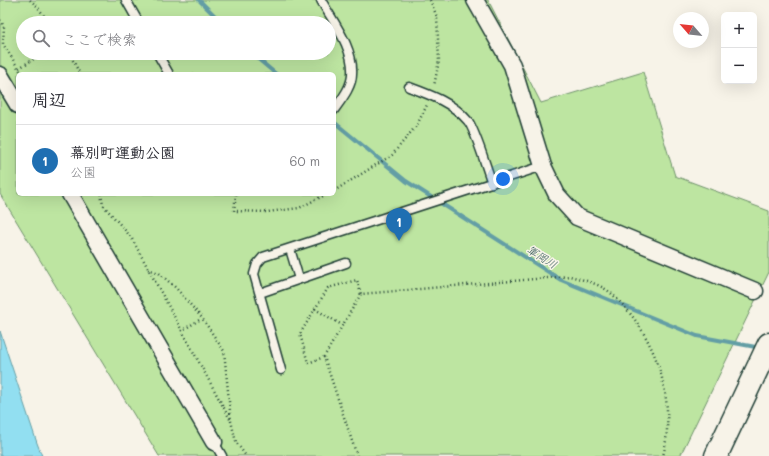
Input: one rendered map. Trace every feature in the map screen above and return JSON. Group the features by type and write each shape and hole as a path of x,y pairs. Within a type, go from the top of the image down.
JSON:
{"main road":[{"path":"716,456 769,344"}],"street":[{"path":"475,0 512,65 543,166 557,195 577,217 755,291"},
{"path":"0,75 16,102"},
{"path":"71,196 218,449"}],"lane":[{"path":"126,0 135,16"},
{"path":"321,0 330,16"},
{"path":"336,27 349,51 352,75 344,97 336,107"},
{"path":"160,60 168,72"},
{"path":"409,87 432,96 453,107 469,122 492,183"},
{"path":"281,370 254,274 257,264 263,257 543,166"},
{"path":"290,249 299,279"},
{"path":"260,293 346,263"}],"path":[{"path":"30,0 38,6 44,16"},
{"path":"336,190 392,155 417,125 432,96 439,61 437,17 430,0"},
{"path":"0,20 4,26 3,44 21,72"},
{"path":"19,68 32,60"},
{"path":"73,60 79,72"},
{"path":"101,196 103,205 131,237 231,421"},
{"path":"236,196 234,211 254,212 299,208 323,196"},
{"path":"148,269 159,273 176,288 202,318 224,350 231,421 236,442 246,456"},
{"path":"361,294 570,276 592,283 611,294 635,320 650,345 662,377 668,427 663,456"},
{"path":"357,280 361,294 324,358 308,363 300,334 315,308 328,288 357,280"},
{"path":"315,308 342,325"},
{"path":"181,331 202,318"},
{"path":"324,358 357,456"}],"green space":[{"path":"0,0 488,0 541,103 643,72 675,176 769,211 769,272 680,456 159,456 0,194"}],"water":[{"path":"0,331 37,443 42,456 0,456"}],"waterway":[{"name":"軍岡川","path":"199,0 215,16"},
{"name":"軍岡川","path":"259,60 274,72"},
{"name":"軍岡川","path":"336,124 406,181 561,280 697,336 761,348"}],"place":[{"name":"幕別町運動公園","path":"399,241"}]}
